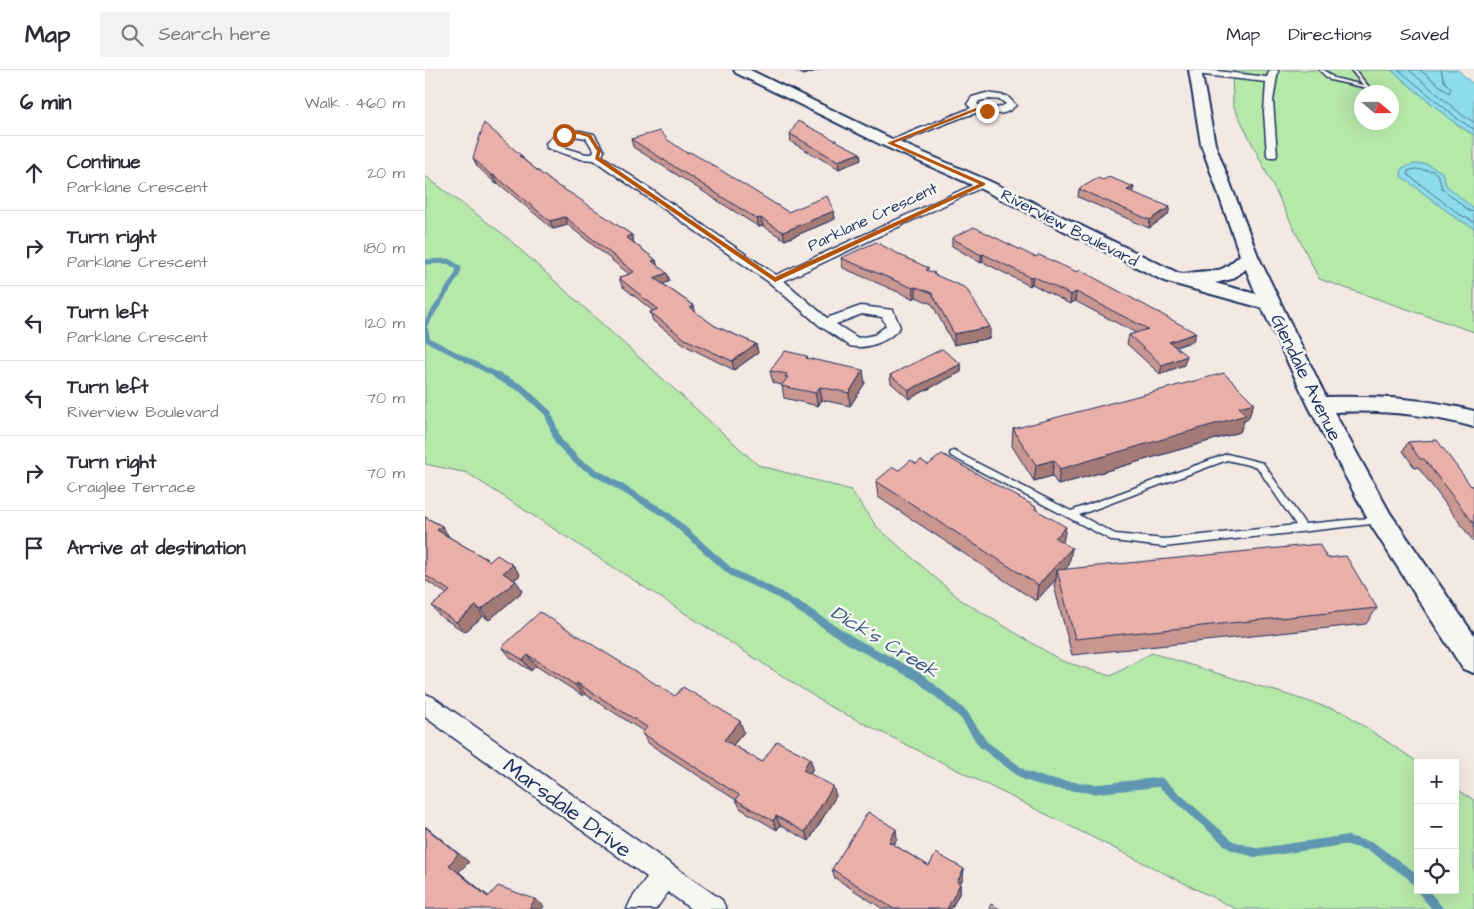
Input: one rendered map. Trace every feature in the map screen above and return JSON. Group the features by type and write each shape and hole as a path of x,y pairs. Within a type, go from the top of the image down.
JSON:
{"main road":[{"name":"Riverview Boulevard","path":"740,70 889,143 983,184 1171,277 1270,304"},
{"name":"Glendale Avenue","path":"1195,71 1207,144 1249,256 1270,304 1319,405 1381,520 1474,660"},
{"path":"1171,277 1219,278 1231,273 1249,256"},
{"path":"1319,405 1359,404 1449,411 1474,419"}],"street":[{"path":"1195,71 1272,75 1269,102 1272,154"},
{"path":"889,143 978,109"},
{"path":"596,158 775,280 825,323"},
{"name":"Parklane Crescent","path":"775,280 983,184"},
{"name":"Marsdale Drive","path":"425,704 664,876 713,909"},
{"path":"640,909 664,876"}],"lane":[{"path":"1321,70 1332,79 1367,87 1353,70"},
{"path":"954,454 1113,536 1164,543 1381,520"},
{"path":"1071,515 1227,457 1260,465 1303,528"}],"green space":[{"path":"1232,70 1391,70 1456,124 1474,135 1474,332 1319,279 1233,105"},
{"path":"425,176 503,234 758,465 851,490 877,527 961,600 1062,661 1111,676 1152,653 1343,712 1414,760 1414,894 1459,894 1459,791 1474,800 1474,909 1236,909 829,706 467,473 425,464"}],"water":[{"path":"1391,70 1458,70 1474,85 1474,135 1456,124"},
{"path":"1414,164 1427,164 1442,172 1446,185 1474,209 1474,228 1456,218 1401,176 1402,168"}],"building":[{"path":"798,121 860,153 838,161 790,134"},
{"path":"484,123 522,156 519,156 556,185 632,235 626,237 656,260 652,261 667,273 654,278 694,306 690,308 715,326 756,344 732,361 685,339 650,312 658,309 619,278 634,272 565,217 550,221 494,175 492,176 473,158"},
{"path":"660,131 668,140 687,153 690,152 706,161 788,212 827,196 834,211 783,232 761,218 757,219 631,139"},
{"path":"1109,177 1134,187 1127,190 1170,207 1150,220 1079,189 1098,178 1103,180"},
{"path":"974,227 1035,257 1039,255 1077,272 1080,270 1196,333 1169,342 1187,356 1162,365 1129,335 1148,329 1076,292 1071,295 1033,276 1030,277 983,254 981,255 952,238"},
{"path":"876,242 929,268 926,270 935,273 933,274 966,288 990,327 954,334 932,293 916,287 913,288 841,258"},
{"path":"942,349 961,364 909,390 890,375"},
{"path":"785,351 807,356 806,358 863,370 849,393 820,387 815,393 781,386 788,377 785,377 787,374 770,371"},
{"path":"1224,373 1254,403 1239,407 1246,415 1060,469 1054,460 1036,465 1013,429"},
{"path":"1437,440 1471,486 1474,486 1474,524 1424,459 1420,459 1408,442"},
{"path":"942,454 1036,507 1035,509 1066,527 1055,538 1072,548 1038,585 876,481 893,467 899,470 911,460 916,464 921,460 928,465"},
{"path":"425,517 442,526 437,530 490,561 497,555 513,565 503,573 516,581 481,610 476,606 456,622 432,606 450,591 425,575"},
{"path":"1319,544 1327,558 1346,556 1377,608 1075,639 1057,570"},
{"path":"540,612 675,696 683,687 740,721 724,740 762,762 777,741 810,758 803,770 833,786 805,832 776,816 773,821 736,800 739,795 642,733 647,727 528,655 523,660 502,647"},
{"path":"868,812 896,829 889,842 929,866 936,853 964,869 957,882 960,884 947,909 894,909 832,869"},
{"path":"425,827 458,854 449,865 488,897 498,886 535,899 529,909 425,909"},
{"path":"991,904 1000,909 989,909"}],"waterway":[{"name":"Dick's Creek","path":"425,262 448,261 459,268 457,275 425,325"},
{"name":"Dick's Creek","path":"425,328 428,340 500,377"},
{"name":"Dick's Creek","path":"497,376 521,388 548,413 558,441 578,462 667,515 731,572 778,594 798,607"},
{"name":"Dick's Creek","path":"796,605 853,642 919,677 964,715 983,744 1024,775 1047,783 1095,789 1160,782 1231,845 1256,853 1346,840 1372,847 1414,879"},
{"name":"Dick's Creek","path":"1425,894 1438,909"}],"route":[{"path":"564,135 583,133 590,136 599,151 596,158 775,280 983,184 889,143 978,109 987,111"}]}
